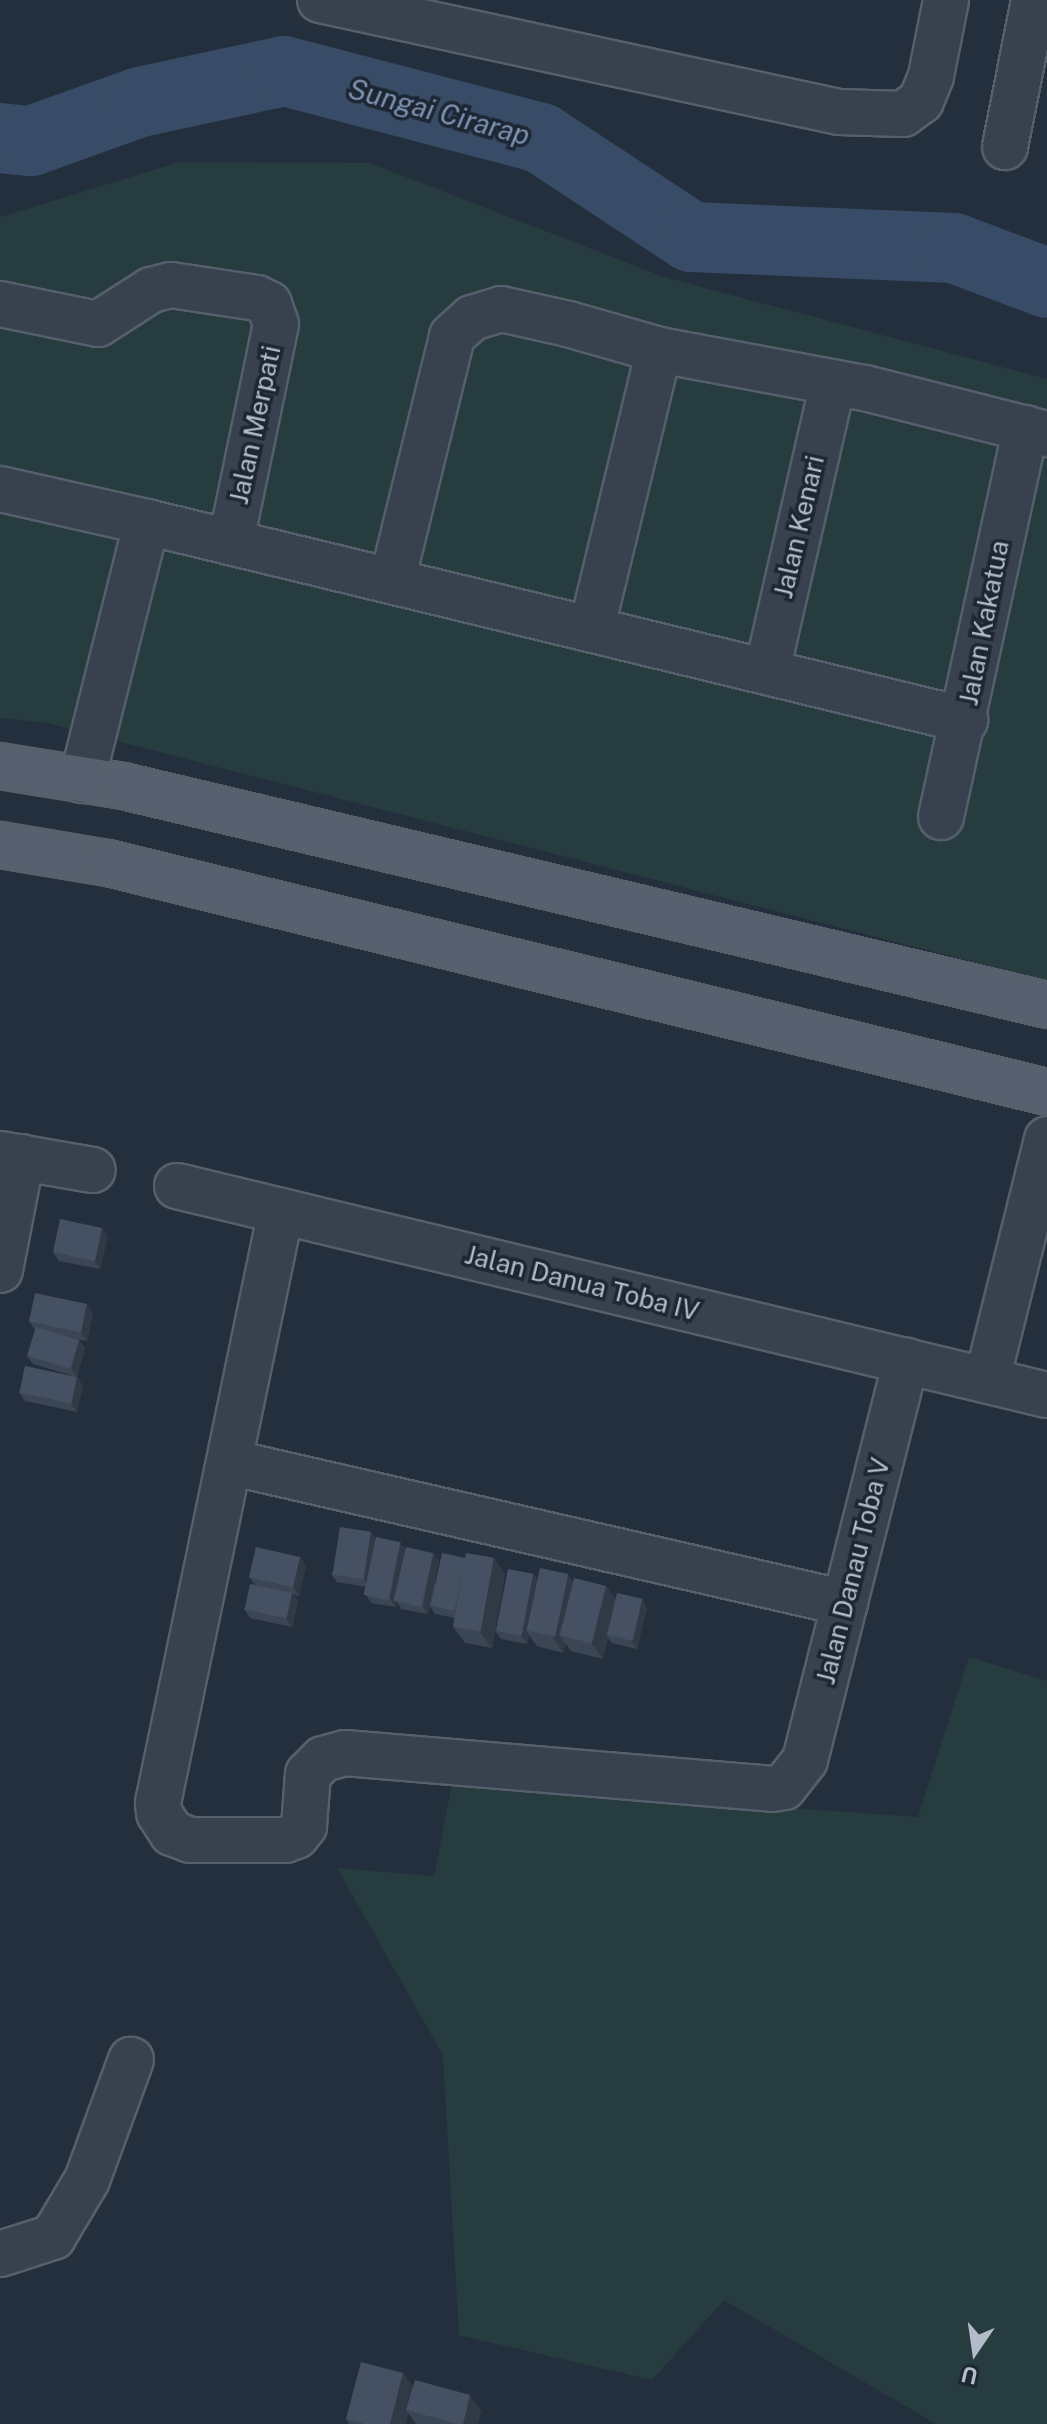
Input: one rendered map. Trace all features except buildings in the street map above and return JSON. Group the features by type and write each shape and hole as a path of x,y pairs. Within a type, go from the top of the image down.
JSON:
{"main road":[{"path":"0,766 82,780 1047,1005"},
{"path":"0,845 108,863 1047,1092"}],"street":[{"path":"320,0 839,112 903,114 921,101 931,76 946,0"},
{"path":"1005,147 1034,0"},
{"name":"Jalan Merpati","path":"0,304 98,324 151,290 171,285 257,298 269,304 276,324 231,542"},
{"path":"392,581 452,336 465,322 483,312 501,309 659,350 833,382 1037,431"},
{"path":"592,627 659,350"},
{"name":"Jalan Kenari","path":"767,671 833,382"},
{"name":"Jalan Kakatua","path":"941,817 1037,431"},
{"path":"0,489 592,627 965,720"},
{"path":"82,780 147,522"},
{"path":"987,1380 1047,1139"},
{"path":"0,1270 11,1156 93,1170"},
{"name":"Jalan Danua Toba IV","path":"177,1186 1047,1395"},
{"path":"281,1211 229,1462 845,1603"},
{"name":"Jalan Danau Toba V","path":"229,1462 158,1803 159,1813 172,1833 190,1840 285,1840 296,1836 304,1826 308,1774 323,1759 345,1753 772,1789 784,1787 805,1760 906,1361"},
{"path":"0,2254 53,2237 87,2180 131,2060"}],"green space":[{"path":"180,162 370,163 664,277 1047,379 1047,981 47,723 0,718 0,217"},
{"path":"969,1657 1047,1681 1047,2424 936,2424 724,2300 652,2380 459,2335 443,2055 337,1868 434,1876 452,1784 918,1817"}],"waterway":[{"name":"Sungai Cirarap","path":"0,138 31,141 140,102 284,71 541,138 691,237 954,248 1047,283"}]}
